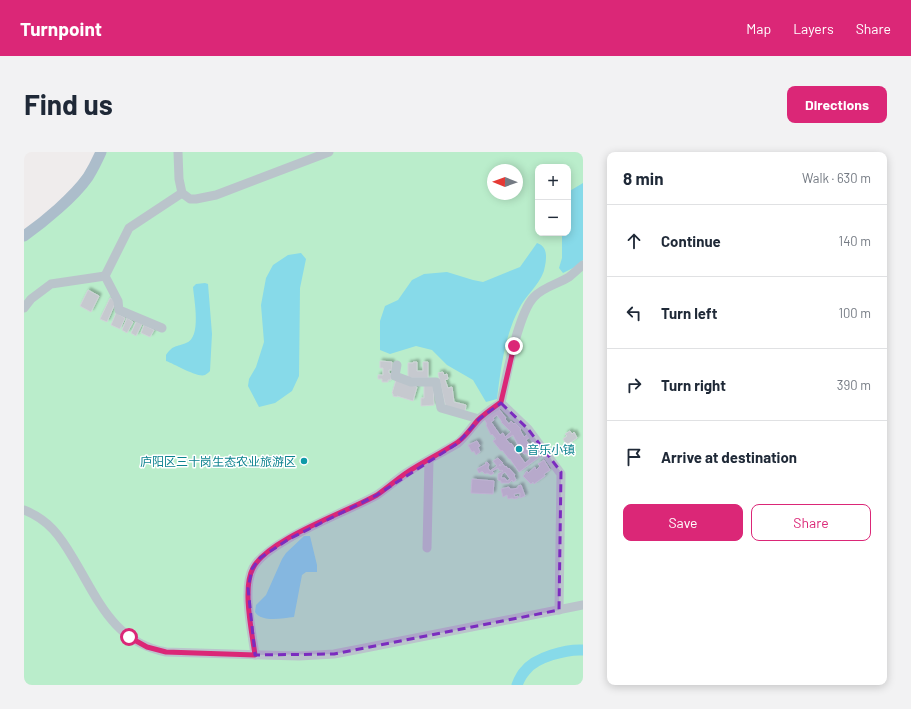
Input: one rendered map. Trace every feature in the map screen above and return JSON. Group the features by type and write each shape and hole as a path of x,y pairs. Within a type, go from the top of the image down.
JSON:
{"main road":[{"path":"24,236 56,210 79,188 87,178 101,152"}],"street":[{"path":"178,152 179,178 182,193 190,198 196,199 216,195 329,152"},
{"path":"105,276 129,228 182,193"},
{"path":"255,655 249,614 248,588 252,569 256,562 274,547 377,495 407,472 429,460 466,436 479,419 501,402 514,346 526,310 534,297 568,277 583,265"},
{"path":"24,308 31,299 51,284 105,276"},
{"path":"105,276 118,301 119,310 162,328"},
{"path":"397,365 395,376 411,382 436,382 441,408 479,419"},
{"path":"501,402 528,429 561,474 559,610"},
{"path":"427,548 429,460"},
{"path":"24,510 39,517 55,530 107,615 121,631 147,647 166,652 299,656 334,654 583,605"}],"highlighted area":[{"path":"501,403 528,429 561,472 559,610 334,654 255,655 248,588 252,569 260,558 289,539 377,495 458,443 479,419"}],"green space":[{"name":"庐阳区三十岗生态农业旅游区","path":"101,152 583,152 583,685 24,685 24,236 56,210"}],"water":[{"path":"583,183 583,260 577,266 563,273 559,268 562,258 562,236 571,236 571,190"},
{"path":"537,243 543,246 546,252 544,271 539,282 521,305 511,327 502,363 497,399 486,402 473,380 447,365 432,350 416,346 390,354 380,350 380,321 385,306 398,300 412,280 424,274 447,272 483,282 520,267"},
{"path":"301,253 306,259 300,288 299,376 292,391 275,403 259,407 248,386 249,379 256,367 264,342 261,305 266,278 273,265 288,255"},
{"path":"196,284 208,284 212,334 210,371 205,375 201,375 192,373 166,361 166,355 173,348 191,340 196,327 193,287"},
{"path":"304,536 310,536 317,565 317,572 306,572 302,575 294,617 273,619 262,618 255,612 256,605 266,595 286,553"}],"building":[{"path":"88,290 99,296 91,312 80,306"},
{"path":"110,298 116,301 107,322 100,319"},
{"path":"116,313 125,318 120,329 111,325"},
{"path":"127,318 133,322 127,333 122,330"},
{"path":"136,322 142,324 136,336 131,333"},
{"path":"144,325 154,330 150,337 141,333"},
{"path":"380,361 392,362 392,370 389,370 391,380 388,380 388,382 382,382 382,379 378,379 378,375 383,375 383,368 380,368"},
{"path":"417,362 417,371 423,371 423,362 428,362 428,378 408,378 408,363"},
{"path":"443,372 444,375 447,374 448,379 445,380 448,388 452,387 454,402 466,405 465,411 446,408 438,373"},
{"path":"396,380 417,387 413,401 393,396 392,393"},
{"path":"433,384 434,405 421,406 421,398 424,398 424,385"},
{"path":"498,408 509,424 511,421 521,429 520,430 524,437 528,434 530,437 526,440 534,452 538,450 542,455 519,472 510,459 493,441 496,439 492,434 491,435 484,419","holes":["497,415 501,422 511,432 505,437 503,433 500,435 491,422","513,435 518,445 519,444 524,451 522,452 524,454 526,453 530,459 525,463 511,443 510,444 506,439"]},
{"path":"570,431 572,434 574,432 577,438 567,445 563,439 567,436 565,434"},
{"path":"477,441 480,446 478,447 480,452 476,455 474,451 472,452 468,445"},
{"path":"498,458 503,463 499,465 500,466 503,464 508,469 509,468 515,475 516,480 513,482 512,480 509,483 501,483 501,481 498,480 498,474 503,471 500,471 498,468 492,471 494,473 491,475 487,473 485,474 482,471 479,473 477,469 487,462 489,464 488,468 490,471 497,466 493,461","holes":["505,472 510,479 507,481 505,478 501,478 502,474"]},
{"path":"544,460 550,470 544,474 545,476 534,484 533,482 531,484 523,476 527,471 528,473 535,467 536,470 540,466 538,464"},
{"path":"472,479 494,481 493,494 471,493"},
{"path":"521,485 525,496 520,498 520,493 514,494 515,497 518,496 518,498 514,499 508,499 507,495 503,497 501,489 509,487 510,489 518,488 518,486"}],"waterway":[{"path":"517,685 524,673 536,662 552,655 569,651 583,650"}],"place":[{"name":"音乐小镇","path":"519,449"},
{"name":"庐阳区三十岗生态农业旅游区","path":"304,461"}],"route":[{"path":"129,637 147,647 166,652 255,655 249,614 248,588 252,569 256,562 274,547 377,495 407,472 466,436 479,419 501,402 514,346"}]}
